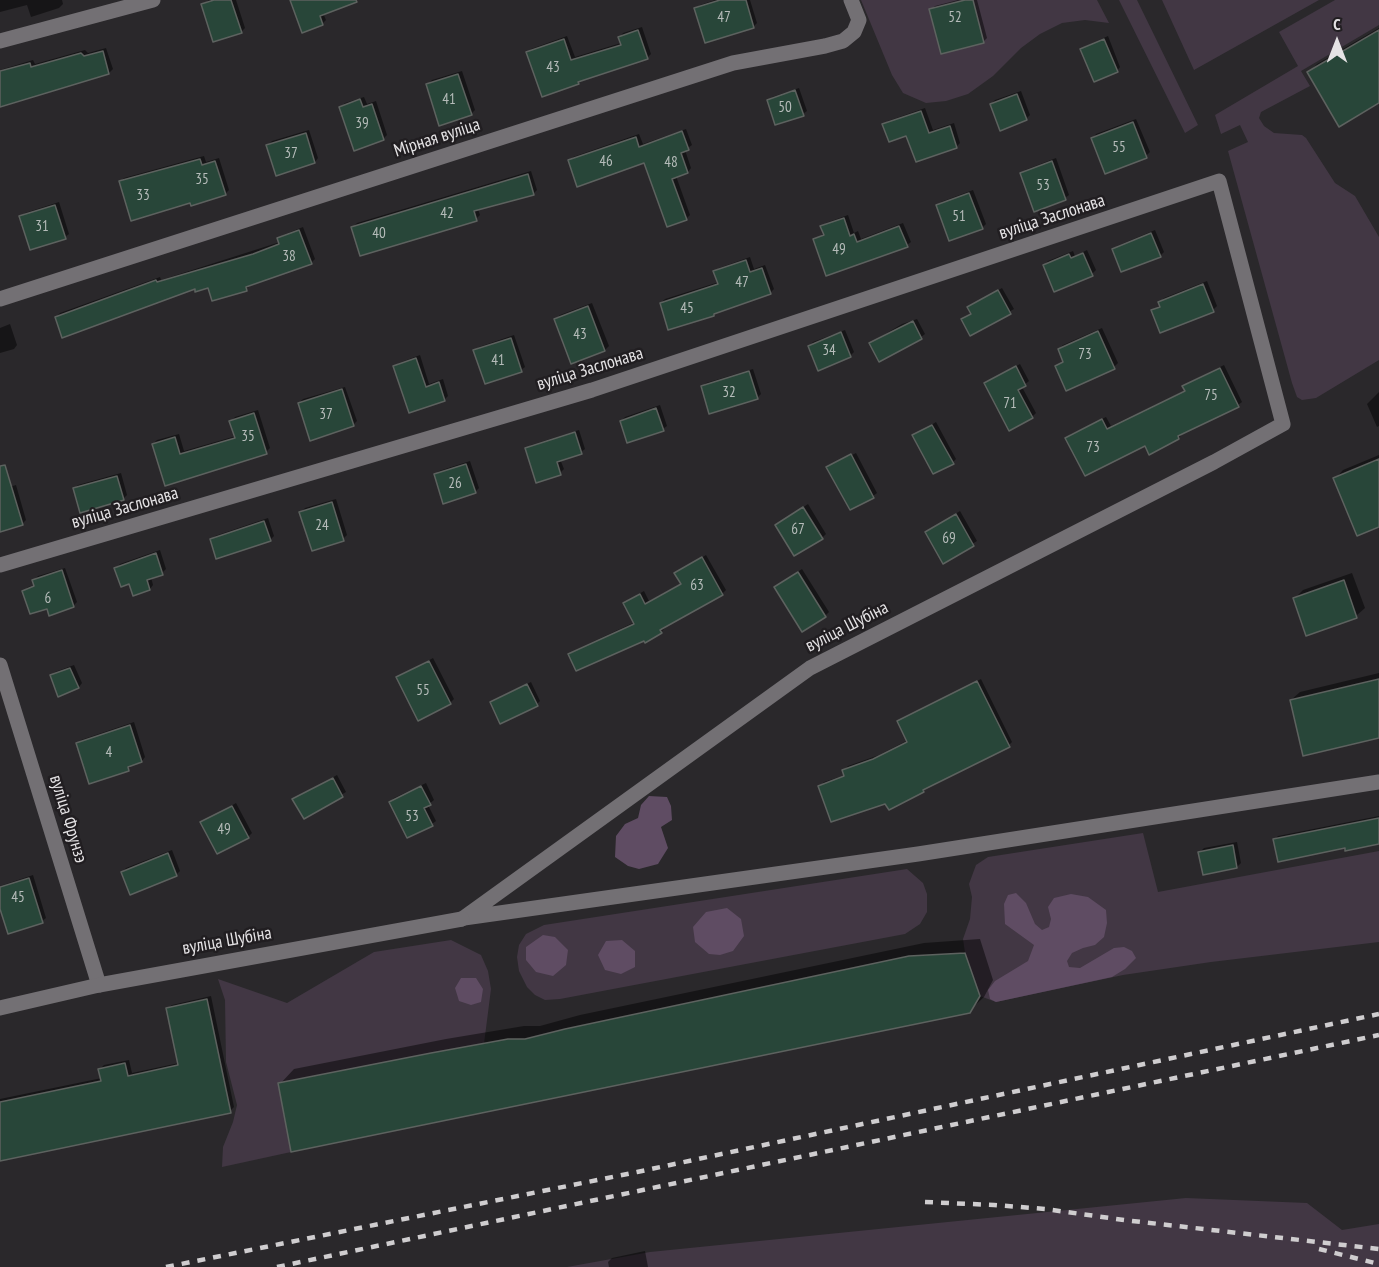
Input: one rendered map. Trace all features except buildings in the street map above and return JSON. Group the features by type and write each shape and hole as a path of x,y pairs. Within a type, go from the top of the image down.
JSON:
{"street":[{"path":"0,41 153,0"},
{"name":"Мірная вуліца","path":"0,299 733,63 843,41 854,32 859,20 851,0"},
{"name":"вуліца Заслонава","path":"0,565 592,390 1219,181 1283,424"},
{"name":"вуліца Шубіна","path":"462,919 810,668 1214,462 1283,424"},
{"name":"вуліца Фрунзэ","path":"0,666 99,985"},
{"name":"вуліца Шубіна","path":"0,1008 99,985 462,919 918,854 1379,782"}],"shaded area":[{"path":"861,0 1097,0 1109,23 1085,20 1062,23 1040,34 1021,48 993,76 968,94 946,101 926,103 903,93 892,75"},
{"path":"1119,0 1137,0 1198,125 1185,133"},
{"path":"1162,0 1319,0 1194,70"},
{"path":"1335,0 1379,0 1379,25 1301,71 1310,86 1261,112 1259,118 1264,126 1274,133 1302,135 1306,138 1335,183 1355,196 1379,237 1379,360 1316,398 1302,400 1297,397 1292,383 1228,151 1248,142 1240,125 1221,134 1215,115 1298,66 1279,32"},
{"path":"649,796 667,797 671,806 672,820 661,827 668,848 658,864 639,869 628,866 615,857 616,836 625,824 638,818 641,805"},
{"path":"1143,833 1158,892 1379,851 1379,942 1123,975 996,1002 980,996 965,953 963,939 970,919 972,897 969,884 976,865 988,857"},
{"path":"907,869 923,883 927,894 927,912 920,924 905,934 560,999 545,1000 535,995 527,987 519,971 517,957 519,945 526,934 544,925"},
{"path":"1016,893 1026,903 1035,924 1042,930 1049,927 1051,919 1048,907 1054,898 1071,894 1088,897 1106,910 1107,923 1104,937 1095,945 1072,953 1067,961 1069,967 1080,968 1114,948 1124,947 1132,951 1136,958 1112,977 996,1002 990,999 988,990 995,981 1028,961 1034,945 1005,924 1004,904 1008,895"},
{"path":"727,908 741,919 744,936 733,951 720,955 709,954 695,942 693,927 706,912"},
{"path":"543,935 555,937 568,950 566,965 553,976 536,972 526,960 526,947"},
{"path":"451,940 481,955 488,971 491,989 484,1044 278,1083 291,1152 222,1167 223,1147 237,1105 226,1062 225,1000 218,979 287,1003 374,952"},
{"path":"622,940 635,951 635,967 621,974 605,970 598,955 606,941"},
{"path":"461,978 476,978 483,989 481,1002 471,1005 459,1001 455,988"},
{"path":"1186,1198 1307,1203 1342,1230 1379,1224 1379,1267 567,1267 650,1252"}],"railway":[{"path":"166,1267 637,1172 1379,1014"},
{"path":"277,1267 1379,1035"},
{"path":"925,1202 1045,1209 1379,1249"},
{"path":"1319,1249 1379,1264"}]}
